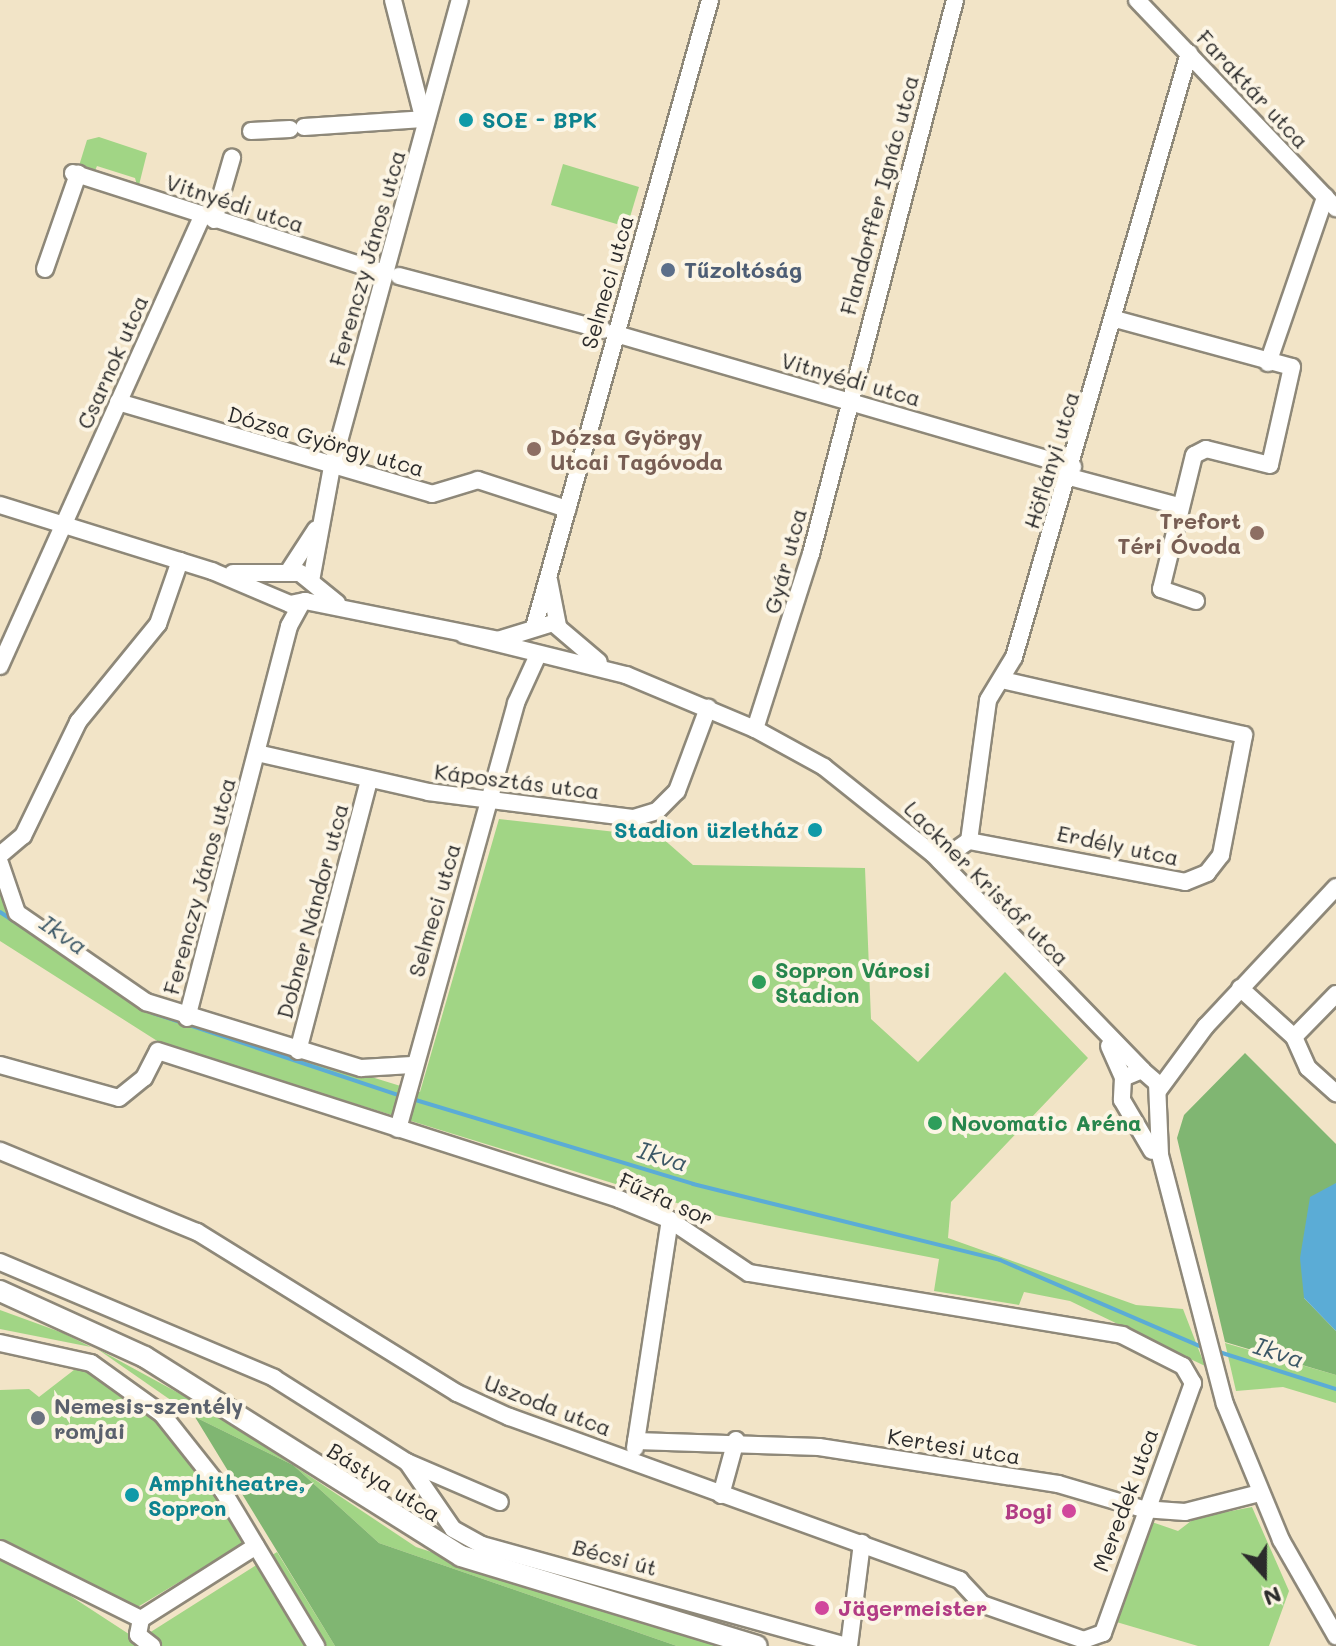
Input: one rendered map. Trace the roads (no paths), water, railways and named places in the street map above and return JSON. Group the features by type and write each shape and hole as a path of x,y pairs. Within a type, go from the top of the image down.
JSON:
{"main road":[{"name":"Bástya utca","path":"4,1296 145,1357 461,1556 757,1646"}],"street":[{"path":"251,131 423,119 393,0"},
{"name":"Ferenczy János utca","path":"312,583 317,528 332,467 391,275 418,162 423,119 460,0"},
{"name":"Selmeci utca","path":"399,1121 412,1065 535,642 548,576 609,332 710,0"},
{"name":"Flandorffer Ignác utca","path":"846,402 955,0"},
{"name":"Faraktár utca","path":"1137,0 1330,203"},
{"name":"Höflányi utca","path":"969,841 988,700 1006,681 1072,472 1189,53"},
{"name":"Csarnok utca","path":"0,666 118,402 208,218 232,158"},
{"name":"Vitnyédi utca","path":"45,269 75,174 391,275 609,332 1178,506"},
{"path":"1268,363 1309,226 1330,203"},
{"path":"1115,319 1268,363 1292,367 1270,465 1199,450 1178,506 1161,589 1196,601"},
{"name":"Dózsa György utca","path":"118,402 432,494 478,480 567,509"},
{"name":"Gyár utca","path":"755,729 782,658 808,565 846,402"},
{"name":"Lackner Kristóf utca","path":"0,505 212,571 293,600 464,635 535,642 561,631 626,675"},
{"name":"Ferenczy János utca","path":"284,574 317,528"},
{"path":"0,855 15,848 78,722 158,624 180,561"},
{"name":"Lackner Kristóf utca","path":"212,571 284,574 312,583 365,613"},
{"path":"284,574 293,600 312,583"},
{"name":"Selmeci utca","path":"548,576 561,631"},
{"name":"Ferenczy János utca","path":"187,1018 257,753 293,600"},
{"path":"535,642 561,631"},
{"name":"Lackner Kristóf utca","path":"464,635 535,642 626,675 755,729 847,782 940,861 1094,1026 1145,1070 1157,1094 1155,1129 1172,1209 1211,1357 1260,1493 1336,1636"},
{"name":"Erdély utca","path":"969,841 1185,882 1207,873 1221,855 1244,735 1006,681"},
{"name":"Káposztás utca","path":"257,753 369,781 488,801 650,814 681,784 708,708"},
{"name":"Dobner Nándor utca","path":"298,1051 369,781"},
{"path":"0,840 36,811"},
{"path":"940,861 969,841"},
{"path":"0,863 5,894 37,931 146,1002 187,1018 361,1068 412,1065"},
{"path":"1129,1106 1146,1108 1206,1026 1336,887"},
{"path":"1240,988 1294,1037 1308,1068 1336,1093"},
{"path":"1294,1037 1336,994"},
{"name":"Lackner Kristóf utca","path":"1094,1026 1123,1078 1129,1106 1172,1209"},
{"path":"1123,1078 1145,1070 1206,1026"},
{"name":"Fűzfa sor","path":"0,1065 101,1099 128,1096 158,1051 399,1121 670,1220 749,1273 1122,1335 1183,1366 1193,1383"},
{"name":"Uszoda utca","path":"0,1151 197,1232 457,1393 721,1495 960,1580 982,1604 1084,1640 1103,1633"},
{"path":"633,1462 670,1220"},
{"name":"Bécsi út","path":"0,1262 274,1378 407,1462 500,1502"},
{"path":"0,1343 73,1356 135,1391 188,1442 316,1646"},
{"name":"Meredek utca","path":"1103,1633 1143,1509 1193,1383"},
{"path":"721,1495 736,1440"},
{"name":"Kertesi utca","path":"636,1441 736,1440 1058,1484 1143,1509 1185,1512 1260,1493"},
{"name":"Bécsi út","path":"407,1462 453,1529 482,1545 848,1646"},
{"path":"848,1646 862,1543"},
{"path":"152,1646 138,1635 141,1619 256,1546"},
{"path":"0,1549 141,1619"}],"water":[{"path":"1336,1183 1336,1331 1304,1298 1300,1258 1310,1197"}],"waterway":[{"path":"0,912 153,1013 401,1096"},
{"name":"Ikva","path":"409,1098 693,1184 1000,1260 1204,1348"},
{"name":"Ikva","path":"1216,1351 1336,1389"}],"place":[{"name":"SOE - BPK","path":"466,120"},
{"name":"Tűzoltóság","path":"668,270"},
{"name":"Dózsa György Utcai Tagóvoda","path":"534,449"},
{"name":"Trefort Téri Óvoda","path":"1257,533"},
{"name":"Stadion üzletház","path":"815,830"},
{"name":"Sopron Városi Stadion","path":"759,982"},
{"name":"Novomatic Aréna","path":"935,1123"},
{"name":"Nemesis-szentély romjai","path":"38,1418"},
{"name":"Amphitheatre, Sopron","path":"132,1495"},
{"name":"Bogi","path":"1069,1511"},
{"name":"Jägermeister","path":"822,1608"}]}
